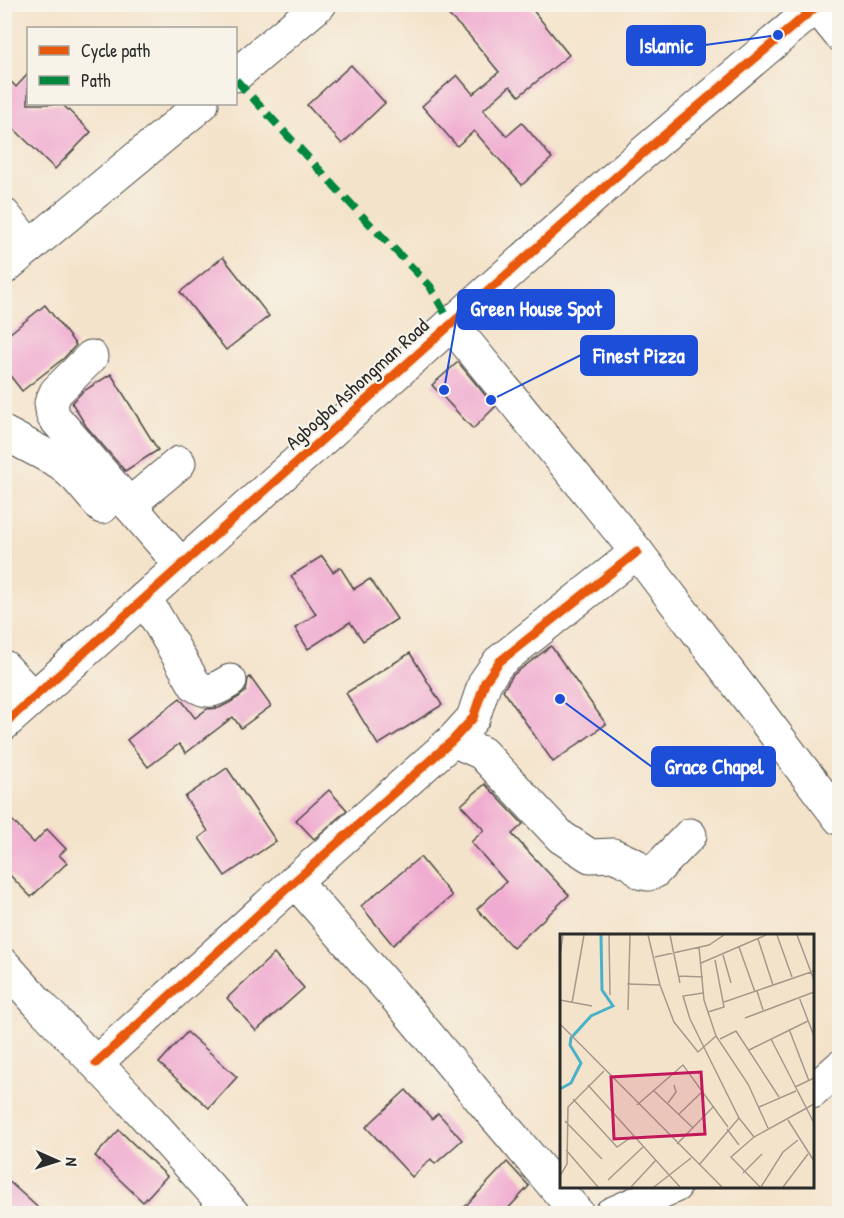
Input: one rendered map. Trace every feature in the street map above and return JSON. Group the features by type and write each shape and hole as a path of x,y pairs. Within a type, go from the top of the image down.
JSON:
{"street":[{"path":"237,74 320,4"},
{"path":"817,5 840,35"},
{"name":"Agbogba Ashongman Road","path":"4,724 628,166 817,5"},
{"path":"4,268 201,105"},
{"path":"4,215 30,247"},
{"path":"451,324 637,552 840,819"},
{"path":"92,357 56,392 51,400 53,416 129,505 164,581 195,685 202,690 210,691 230,681"},
{"path":"4,433 61,463 77,478 164,581"},
{"path":"129,505 179,463"},
{"path":"96,1064 453,740 473,718 485,682 499,662 637,552"},
{"path":"4,667 33,698"},
{"path":"453,740 482,753 561,837 590,856 614,855 633,864 642,873 648,874 654,872 690,835"},
{"path":"295,882 579,1214"},
{"path":"4,964 233,1214"},
{"path":"814,1091 840,1066"},
{"path":"611,1214 670,1188"}],"building":[{"path":"437,4 528,4 569,55 519,96 510,86 483,110 507,136 522,123 552,158 522,185 474,131 457,146 422,106 457,75 473,94 499,72 468,34"},
{"path":"351,65 385,103 342,144 307,105"},
{"path":"4,74 16,87 27,75 27,105 63,105 91,132 55,169 4,119"},
{"path":"223,257 269,316 226,350 180,292"},
{"path":"45,305 76,345 64,358 22,391 4,368 4,338"},
{"path":"458,362 495,407 473,429 432,385"},
{"path":"111,374 158,450 125,471 86,426 72,403 82,392"},
{"path":"322,556 333,572 340,567 354,589 370,579 397,619 363,641 350,622 308,649 295,628 316,614 291,576"},
{"path":"551,646 606,724 553,762 503,690 513,675"},
{"path":"410,653 442,705 378,745 346,693"},
{"path":"250,677 271,706 241,728 233,717 186,753 179,744 148,767 127,740 180,698 195,718 207,709 219,708 229,703 246,691"},
{"path":"227,768 276,841 225,876 199,838 208,831 185,797"},
{"path":"485,784 523,824 512,834 569,895 513,948 477,909 506,882 471,842 484,830 461,805"},
{"path":"329,790 347,810 314,839 296,820"},
{"path":"4,812 34,843 47,829 66,849 59,855 67,863 31,897 4,869"},
{"path":"420,857 452,896 393,945 361,906"},
{"path":"274,954 304,988 256,1031 227,998"},
{"path":"187,1032 237,1077 209,1108 159,1063"},
{"path":"406,1090 432,1119 438,1113 462,1140 435,1164 431,1159 412,1177 366,1127"},
{"path":"119,1130 167,1176 143,1202 95,1156"},
{"path":"507,1162 529,1186 503,1214 458,1214"},
{"path":"4,1177 45,1214 4,1214"}],"marked path":[{"path":"237,81 430,286 451,324"}],"cycle path":[{"path":"4,724 628,166 819,4"},
{"path":"96,1063 453,740 473,718 485,682 499,662 637,552"}],"place":[{"name":"Islamic","path":"778,35"},
{"name":"Green House Spot","path":"444,390"},
{"name":"Finest Pizza","path":"491,400"},
{"name":"Grace Chapel","path":"560,699"}]}
